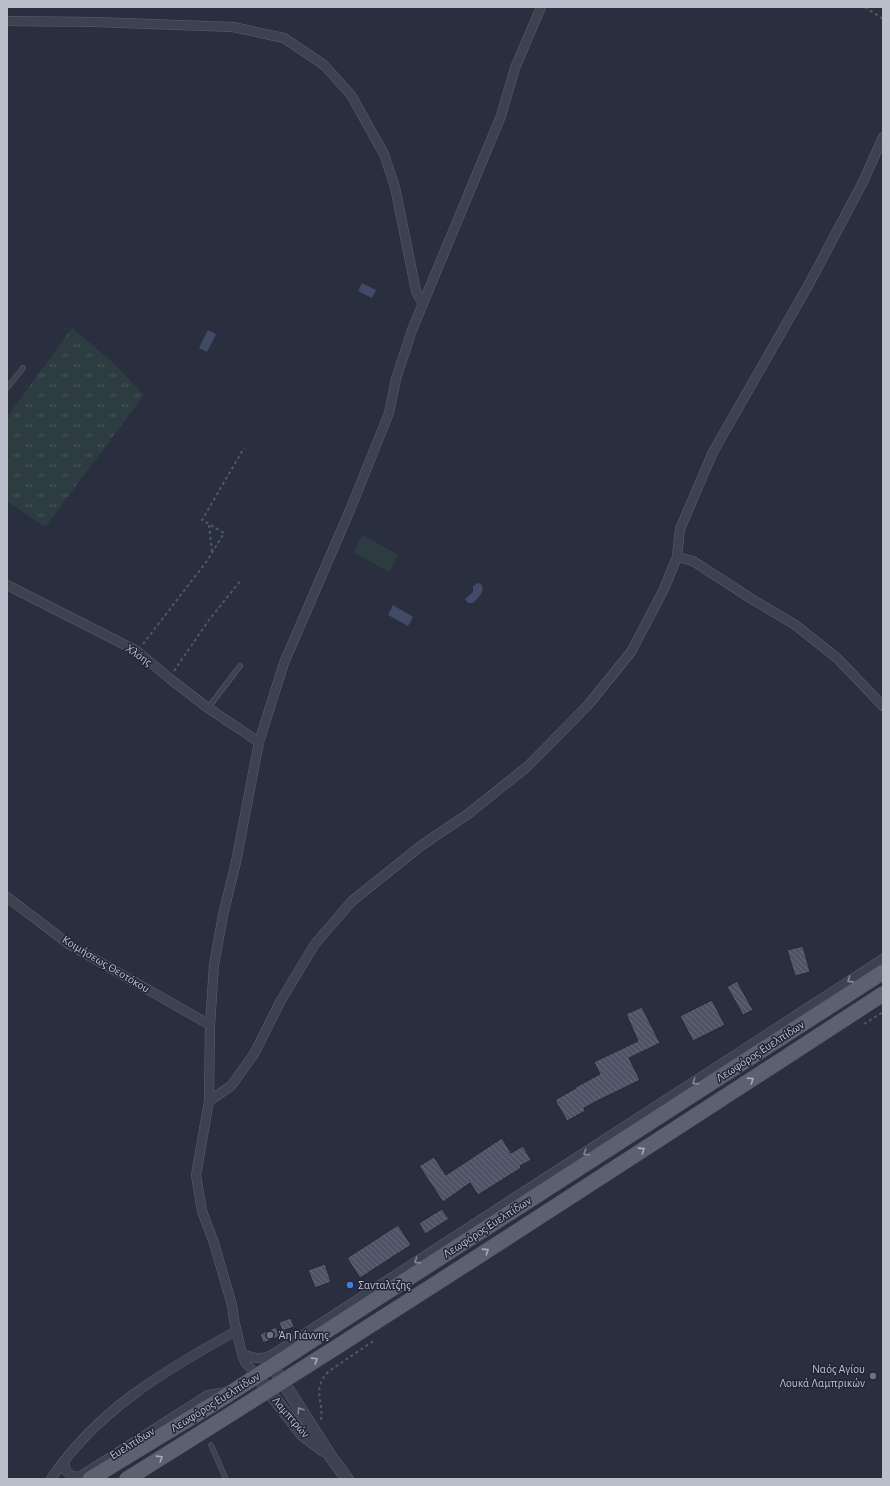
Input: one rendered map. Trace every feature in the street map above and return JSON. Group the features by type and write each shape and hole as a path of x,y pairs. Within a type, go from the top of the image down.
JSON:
{"main road":[{"name":"Λεωφόρος Ευελπίδων","path":"82,1478 215,1403 883,972"},
{"name":"Λεωφόρος Ευελπίδων","path":"126,1479 268,1391 883,994"}],"street":[{"path":"257,1376 245,1362 242,1354 236,1332 232,1305 214,1243 202,1211 196,1175 208,1101 210,1025 214,965 259,742 284,663 350,510 389,413 396,379 409,337 501,116 515,68 541,7"},
{"path":"7,21 95,22 233,27 284,38 324,65 351,95 384,154 395,187 416,291 418,297 423,303"},
{"path":"208,1101 231,1086 254,1054 280,1002 315,944 352,902 422,845 468,814 528,766 588,706 631,652 664,589 678,557 680,529 713,452 809,284 863,182 883,137"},
{"path":"678,557 694,561 743,594 794,624 837,658 883,706"},
{"name":"Χλόης","path":"7,585 137,651 208,708 259,742"},
{"name":"Κοιμήσεως Θεοτόκου","path":"7,897 70,945 210,1025"},
{"path":"242,1354 254,1358 264,1358 272,1355 883,959"},
{"path":"51,1479 64,1461 93,1428 117,1406 151,1380 236,1332"},
{"name":"Λαμπτρών","path":"272,1365 329,1454 347,1479"},
{"name":"Λαμπτρών","path":"257,1376 302,1434 329,1454"},
{"path":"64,1461 66,1471 72,1476 82,1478"}],"lane":[{"path":"7,388 23,368"},
{"path":"208,708 240,666"},
{"path":"211,1445 226,1479"}],"path":[{"path":"864,7 883,19"},
{"path":"137,651 212,553 224,534 202,520 244,448"},
{"path":"210,525 212,553"},
{"path":"169,678 209,620 241,580"},
{"path":"864,1024 883,1012"},
{"path":"319,1438 322,1415 319,1399 320,1385 323,1376 379,1337"}],"green space":[{"path":"72,328 111,361 144,395 45,527 7,501 7,417"},
{"path":"363,535 398,555 389,572 353,552"}],"water":[{"path":"362,283 376,290 372,298 358,291"},
{"path":"208,330 216,334 207,352 199,348"},
{"path":"478,583 481,584 483,589 481,594 473,603 468,603 465,599 473,592 473,586"},
{"path":"393,605 413,617 408,626 388,615"}],"building":[{"path":"803,946 810,972 795,976 787,950"},
{"path":"737,981 753,1010 743,1015 727,987"},
{"path":"712,1000 725,1025 693,1041 680,1016"},
{"path":"642,1007 660,1043 629,1058 640,1080 584,1108 585,1111 567,1121 555,1100 600,1074 594,1062 638,1041 626,1014"},
{"path":"502,1138 511,1153 523,1146 531,1160 478,1195 470,1183 443,1202 419,1166 434,1157 446,1175"},
{"path":"442,1209 449,1219 425,1234 419,1223"},
{"path":"398,1225 411,1245 360,1278 347,1258"},
{"path":"325,1264 331,1282 315,1288 308,1270"},
{"path":"291,1318 294,1327 282,1331 279,1322"},
{"name":"Άη Γιάννης","path":"276,1327 280,1336 263,1343 260,1334"}],"place":[{"name":"Σανταλτζης","path":"350,1285"},
{"name":"Άη Γιάννης","path":"270,1335"},
{"name":"Ναός Αγίου Λουκά Λαμπρικών","path":"873,1376"}]}
